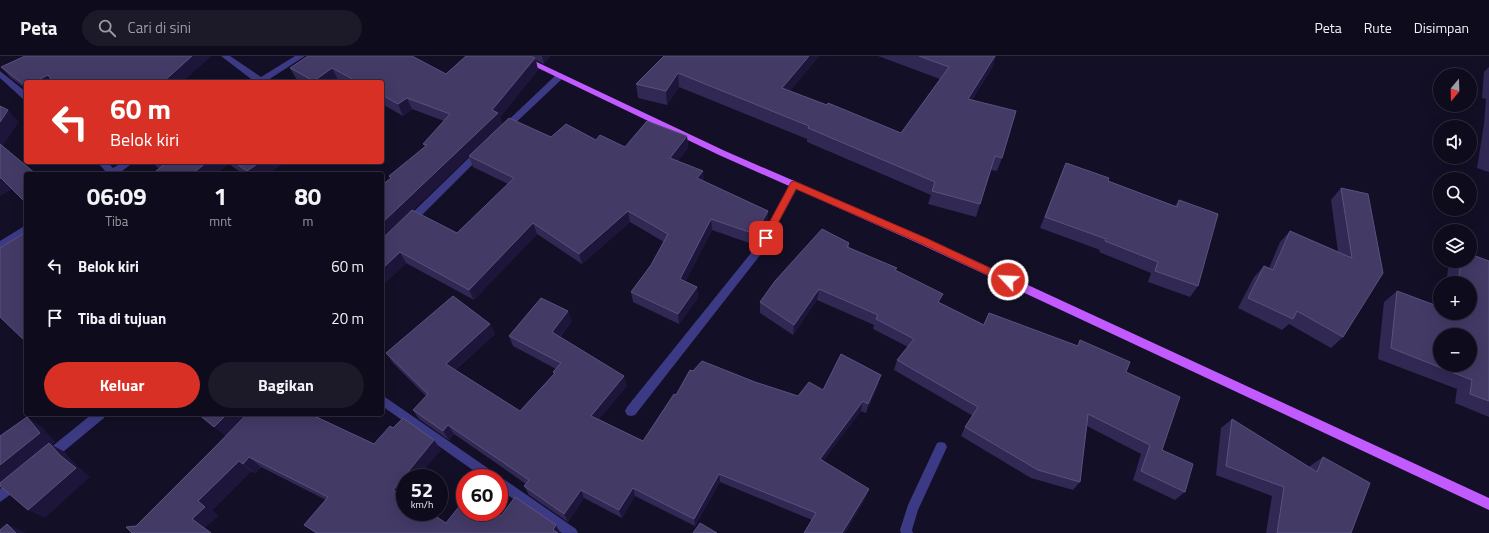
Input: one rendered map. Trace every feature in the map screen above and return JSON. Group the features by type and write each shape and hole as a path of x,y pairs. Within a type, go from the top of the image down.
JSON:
{"main road":[{"path":"517,56 722,153 923,241 1489,504"}],"street":[{"path":"225,56 259,80"},
{"path":"262,80 301,56"},
{"path":"0,74 24,95"},
{"path":"496,136 560,76"},
{"path":"402,229 486,146"},
{"path":"103,164 111,172"},
{"path":"114,172 127,164"},
{"path":"631,411 758,252 794,184"},
{"path":"0,246 24,230"},
{"path":"384,401 481,469"},
{"path":"41,462 98,416"},
{"path":"907,533 906,530 912,509 942,447"},
{"path":"0,496 24,477"},
{"path":"508,488 572,533"}],"building":[{"path":"25,56 192,56 165,80 52,80 48,75 38,80 24,80 24,84 1,67"},
{"path":"308,56 412,56 446,74 466,56 531,56 535,58 492,110 498,113 384,221 384,183 391,178 389,176 427,145 423,144 450,114 407,98 398,104 384,96 384,80 354,80 332,68 315,80 312,80 290,68"},
{"path":"664,56 809,56 782,88 827,105 828,103 901,133 949,67 919,56 995,56 968,99 1016,111 1002,158 995,156 980,204 932,191 935,182 808,128 809,126 678,73 666,91 636,84"},
{"path":"0,106 8,110 0,122"},
{"path":"509,118 551,137 566,124 596,140 600,135 625,147 647,121 687,136 670,158 703,171 697,178 768,211 755,234 711,219 680,279 697,287 678,314 631,292 651,265 668,234 628,211 579,254 533,223 469,290 400,252 384,267 384,237 412,210 457,233 514,178 469,156"},
{"path":"0,144 34,172 24,172 24,201 0,178"},
{"path":"1066,163 1109,178 1108,181 1177,207 1179,200 1218,214 1198,286 1155,271 1158,262 1105,241 1106,239 1045,217"},
{"path":"162,164 204,164 194,172 155,172 164,165"},
{"path":"237,164 257,164 247,171"},
{"path":"1341,188 1368,194 1383,273 1343,337 1297,311 1293,319 1248,298 1264,266 1273,270 1290,231 1352,258"},
{"path":"822,229 849,243 847,247 897,268 895,270 943,294 938,302 984,325 989,313 1078,346 1080,340 1130,362 1126,372 1180,397 1162,450 1193,464 1185,492 1141,471 1150,445 1088,414 1080,482 1038,470 965,427 978,407 897,360 914,339 876,319 878,315 819,289 794,325 760,302 775,281"},
{"path":"24,233 24,340 0,317 0,248"},
{"path":"1477,257 1489,261 1489,401 1470,394 1472,380 1452,372 1477,372 1477,328 1433,328 1433,365 1391,348 1397,291 1433,304 1433,320 1477,320 1477,276 1459,276 1460,268 1477,268"},
{"path":"453,296 490,324 446,364 520,411 555,373 553,372 561,363 509,336 541,298 568,311 552,332 624,376 591,416 643,441 674,394 676,395 690,370 693,371 702,361 755,382 798,396 809,382 823,390 841,354 881,375 868,404 863,401 820,459 869,489 842,533 804,533 816,513 719,474 694,519 633,488 619,510 581,490 564,514 524,486 529,480 448,425 443,431 413,410 428,394 386,353"},
{"path":"200,416 225,416 214,427"},
{"path":"245,416 314,416 374,444 390,426 393,428 403,418 434,440 410,469 396,469 396,486 393,490 396,492 396,521 443,521 446,523 456,510 456,521 508,521 508,506 515,497 556,525 553,530 558,533 317,533 304,525 328,497 249,457 243,464 239,461 198,501 205,507 192,519 211,533 132,533 126,527 136,526"},
{"path":"27,417 40,433 0,465 0,436"},
{"path":"1232,419 1317,472 1323,457 1370,483 1351,533 1277,533 1284,487 1226,466"},
{"path":"49,443 61,456 76,468 28,510 0,486 0,483"},
{"path":"700,523 717,533 693,533"},
{"path":"7,524 16,533 0,533 0,530"}],"route":[{"path":"766,238 794,184 1008,280"}]}
